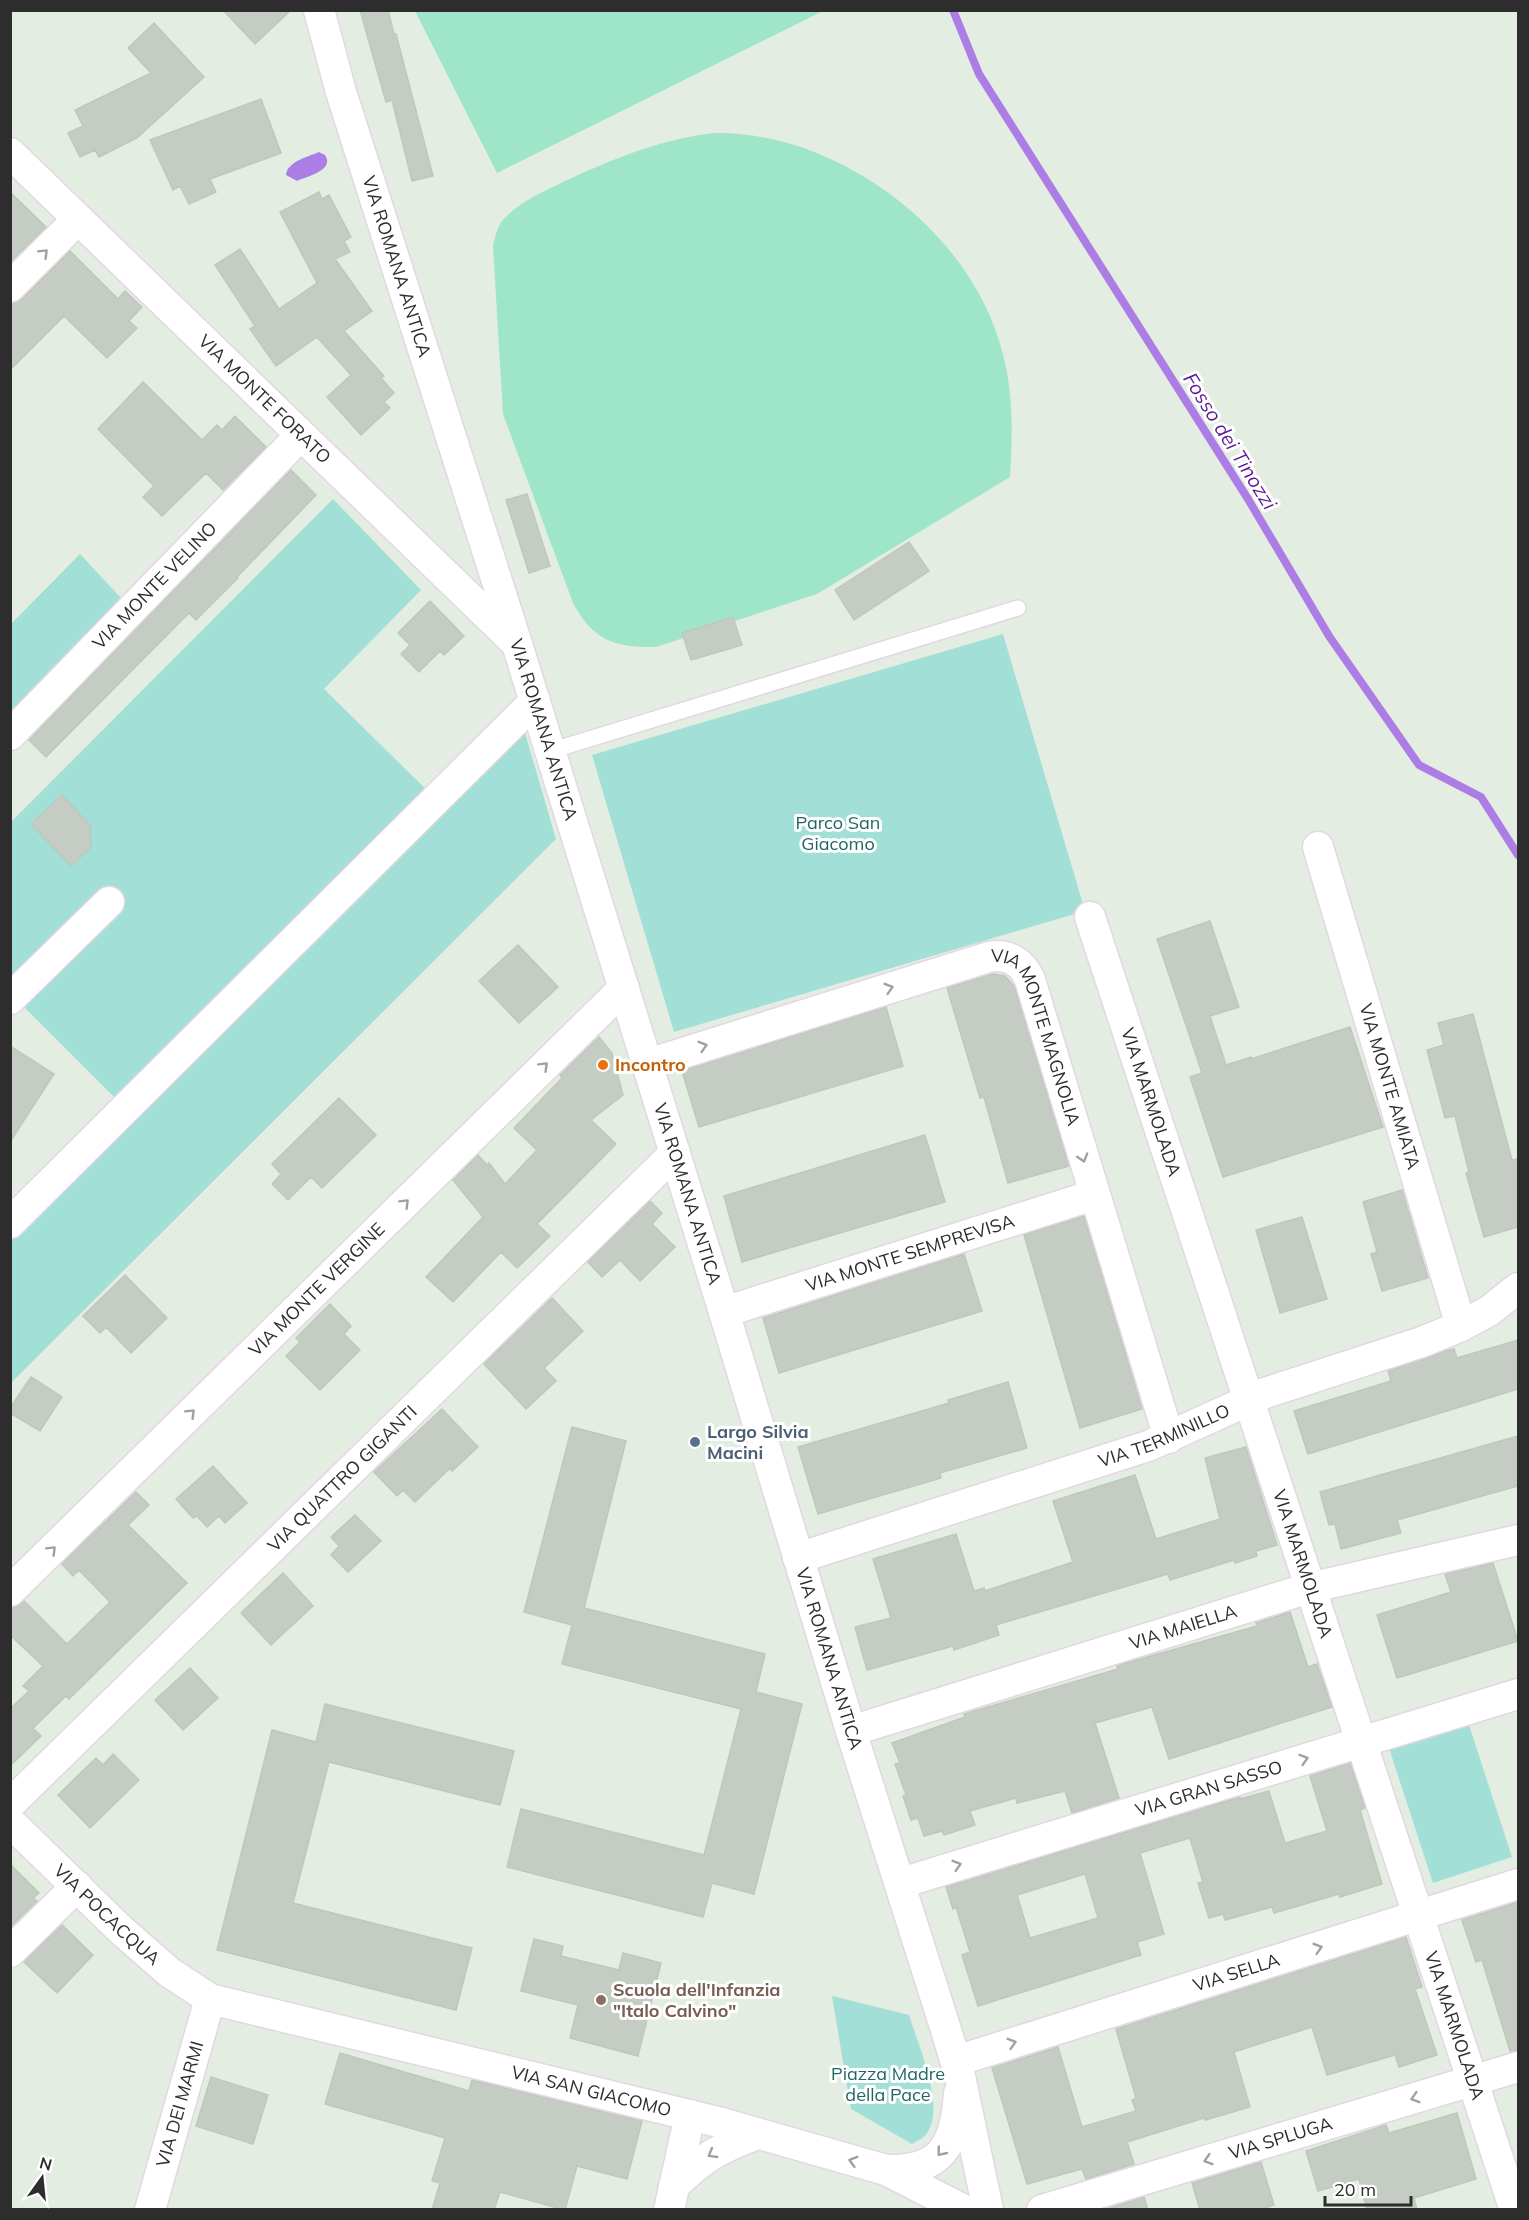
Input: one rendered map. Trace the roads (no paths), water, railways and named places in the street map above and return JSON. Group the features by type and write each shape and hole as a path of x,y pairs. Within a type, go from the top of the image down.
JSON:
{"street":[{"name":"VIA ROMANA ANTICA","path":"319,10 345,103 535,701 851,1731 901,1882 958,2068 988,2210"},
{"name":"VIA MONTE FORATO","path":"10,153 517,644"},
{"path":"10,287 78,219"},
{"name":"VIA MONTE VELINO","path":"10,735 300,436"},
{"path":"10,1223 535,701"},
{"name":"VIA MONTE AMIATA","path":"1318,847 1461,1326"},
{"path":"10,999 109,902"},
{"name":"VIA MARMOLADA","path":"1090,917 1515,2210"},
{"name":"VIA MONTE MAGNOLIA","path":"648,1064 989,957 1007,957 1020,965 1030,980 1169,1438"},
{"name":"VIA MONTE VERGINE","path":"10,1591 624,987"},
{"name":"VIA QUATTRO GIGANTI","path":"10,1804 675,1153"},
{"name":"VIA MONTE SEMPREVISA","path":"724,1312 1094,1195"},
{"name":"VIA TERMINILLO","path":"798,1558 1126,1454 1169,1438 1249,1399 1291,1383 1422,1342 1461,1326 1489,1311 1518,1288"},
{"name":"VIA MAIELLA","path":"851,1731 1309,1588 1518,1540"},
{"name":"VIA GRAN SASSO","path":"901,1882 1518,1694"},
{"name":"VIA POCACQUA","path":"10,1822 121,1930 169,1972 210,1999"},
{"name":"VIA SELLA","path":"958,2068 1518,1884"},
{"path":"10,1952 77,1886"},
{"name":"VIA SAN GIACOMO","path":"210,1999 690,2115 758,2134 886,2170 964,2210"},
{"name":"VIA DEI MARMI","path":"150,2210 210,1999"},
{"name":"VIA SPLUGA","path":"1041,2210 1518,2067"},
{"path":"886,2170 915,2169 934,2160 942,2153 956,2119 958,2068"},
{"path":"672,2198 690,2115"},
{"path":"672,2198 696,2165 710,2154 758,2134"}],"lane":[{"path":"550,751 1018,608"}],"waterway":[{"name":"Fosso dei Tinozzi","path":"953,10 979,74 1248,499 1329,636 1419,765 1481,797 1518,855"}],"place":[{"name":"Incontro","path":"603,1065"},
{"name":"Largo Silvia Macini","path":"695,1442"},
{"name":"Scuola dell'Infanzia \"Italo Calvino\"","path":"601,2000"}],"park label":[{"name":"Parco San Giacomo","path":"838,833"},
{"name":"Piazza Madre della Pace","path":"888,2084"}]}
